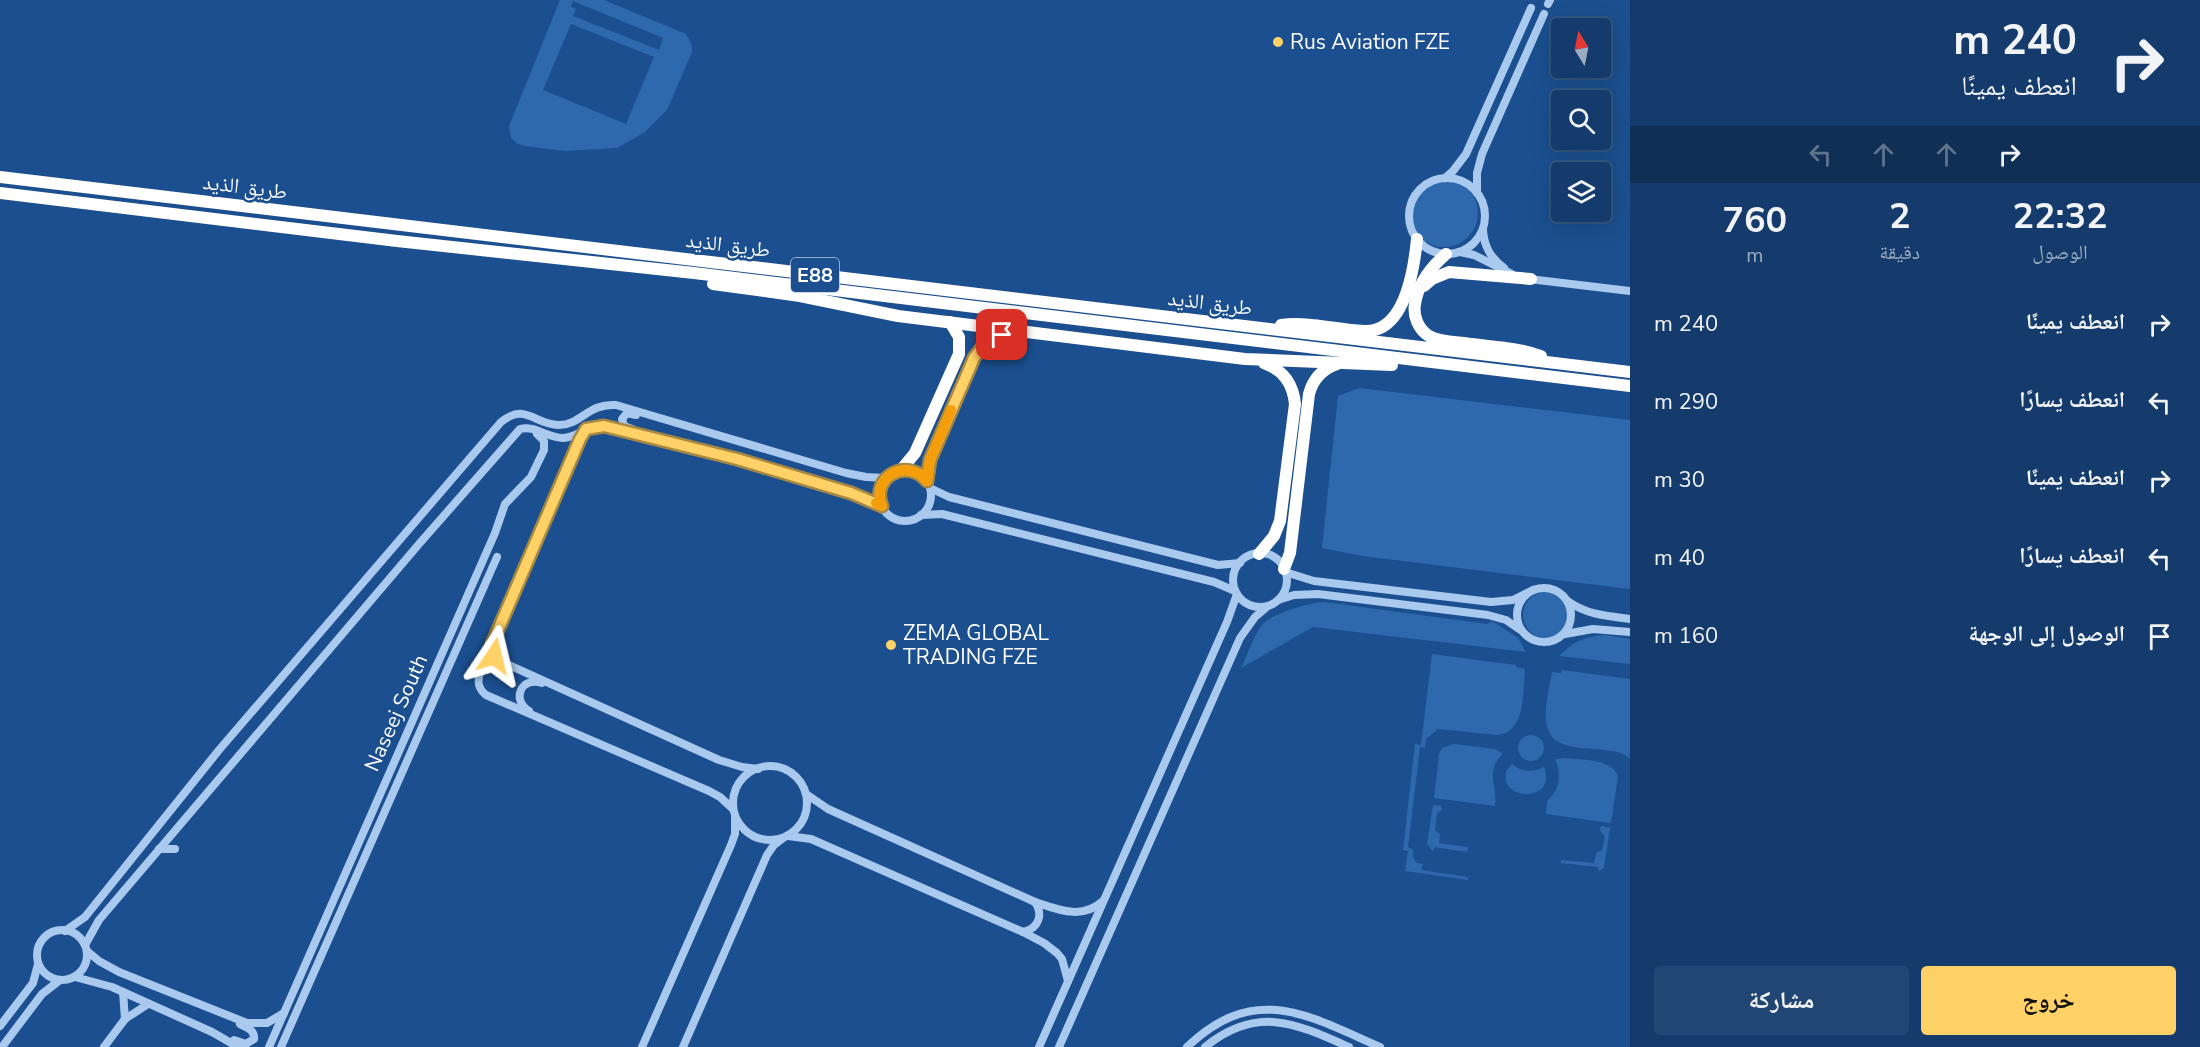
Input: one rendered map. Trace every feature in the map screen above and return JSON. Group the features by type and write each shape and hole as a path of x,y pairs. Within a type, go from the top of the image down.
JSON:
{"highway":[{"name":"طريق الذيد","path":"0,177 1630,372"},
{"name":"طريق الذيد","path":"0,193 397,241 694,273 1630,386"},
{"path":"1268,329 1296,324 1365,332 1381,327 1397,310 1409,288 1415,264 1417,239"},
{"path":"1452,253 1429,272 1419,290 1414,314 1420,327 1429,336 1443,341 1526,351 1556,363"},
{"path":"1419,290 1432,279 1449,272 1525,277"},
{"path":"694,273 711,283 800,296 881,314 1245,359 1399,366 1420,361"},
{"path":"902,470 915,453 959,354 959,337 950,322"},
{"path":"928,484 930,460 974,358 989,341 1016,331"},
{"path":"1245,359 1264,363 1280,371 1291,386 1295,404 1280,521 1274,536 1259,554"},
{"path":"1285,570 1290,553 1309,394 1315,379 1320,374 1333,365 1342,363"}],"street":[{"path":"1531,8 1466,154 1445,178 1426,184 1412,200 1409,208 1410,224 1417,239 1429,250 1474,255 1499,269 1525,277 1630,291"},
{"path":"1525,277 1503,267 1490,255 1483,228 1485,212 1477,193 1477,173 1482,154 1544,14"},
{"path":"1445,178 1466,183 1477,193"},
{"path":"1452,253 1473,243 1483,228"},
{"path":"75,977 86,964 86,948 99,920 490,448 501,422 516,413 555,425 565,425 594,408 607,405 621,406 846,473 885,478 902,470 913,471 950,498 1218,565 1240,562 1249,556 1259,554 1272,557 1285,570 1314,581 1491,602 1513,600 1533,590 1543,588 1556,591 1586,612 1630,619"},
{"path":"648,437 640,431 626,427 622,419 629,413 656,417"},
{"path":"65,931 85,917 219,750 490,448 506,443 518,431 531,428 558,438 604,426 737,459 851,493 882,506 891,516 901,520 912,520 921,515 928,506 928,484"},
{"path":"586,429 491,649 494,656 498,660 727,763 758,769"},
{"name":"Naseej South","path":"269,1047 497,528 503,508 528,481 545,445 541,437 530,432 521,433 506,443"},
{"path":"882,506 879,492 885,478"},
{"path":"921,515 942,514 1214,582 1236,592 1248,604 1258,607 1268,606"},
{"path":"281,1047 497,557"},
{"path":"1039,1047 1227,622 1236,592 1233,576 1240,562"},
{"path":"1278,600 1287,584 1285,570"},
{"path":"1522,632 1518,624 1518,608 1521,601 1533,590"},
{"path":"1059,1047 1240,638 1255,617 1268,606 1294,595 1318,594 1488,615 1506,620 1531,639 1544,643 1554,641 1574,631 1593,629 1630,632"},
{"path":"1564,635 1572,616 1569,602"},
{"path":"481,670 478,684 484,693 715,794 734,812 744,830 751,835 767,840 786,837 811,839 1023,932 1051,947 1057,953 1066,967 1068,983"},
{"path":"543,720 523,706 519,696 520,690 528,682 535,681 551,687 560,687"},
{"path":"642,1047 731,845 736,828 734,794 740,781 758,769 770,766 785,769 798,778 806,794 807,808 803,821 774,845 767,855 683,1047"},
{"path":"806,794 828,809 1035,902 1064,912 1079,913 1092,909 1104,900"},
{"path":"159,849 175,849"},
{"path":"1023,932 1031,929 1039,919 1040,910 1035,902"},
{"path":"0,1026 33,983 38,963 37,951 43,939 53,932 65,931 77,935 99,961 119,972 247,1023 272,1021 285,1012"},
{"path":"38,963 44,973 60,981"},
{"path":"2,1047 42,994 60,981 75,977 98,982 123,992 238,1047"},
{"path":"123,992 125,1019"},
{"path":"104,1047 125,1019 148,1004"},
{"path":"1187,1047 1202,1033 1237,1014 1277,1009 1297,1012 1317,1019 1380,1047"},
{"path":"221,1037 246,1044 253,1041 254,1036 251,1030 223,1013"},
{"path":"1205,1047 1233,1029 1265,1022 1298,1025 1349,1047"}],"shaded area":[{"path":"560,0 604,0 686,34 692,45 692,52 667,110 645,132 617,148 565,151 525,146 511,138 509,126","holes":["573,1 663,38 659,50 573,16 576,9 571,7","571,24 654,57 626,124 543,90"]},
{"path":"1444,179 1457,182 1468,189 1475,200 1478,213 1475,226 1468,237 1457,244 1444,247 1431,244 1420,237 1413,226 1410,213 1413,200 1420,189 1431,182"},
{"path":"1359,388 1630,420 1630,589 1362,556 1322,548 1338,396"},
{"path":"1546,592 1555,593 1563,598 1568,606 1568,624 1563,632 1555,637 1546,638 1537,637 1529,632 1524,624 1523,615 1524,606 1529,598 1537,593"},
{"path":"1324,602 1487,624 1492,621 1518,638 1526,652 1313,627 1241,668 1256,634 1267,621 1291,609"},
{"path":"1605,635 1630,639 1630,664 1559,656 1579,641"},
{"path":"1432,654 1516,665 1516,667 1525,669 1521,710 1513,727 1497,735 1438,729 1426,739 1425,748 1420,747 1408,847 1413,850 1413,857 1417,863 1423,864 1421,870 1468,877 1468,880 1405,871 1408,851 1403,850 1415,744 1421,745"},
{"path":"1562,670 1630,679 1630,759 1618,752 1573,747 1554,739 1546,722 1547,701 1552,672 1561,673"},
{"path":"1531,735 1540,739 1544,748 1540,757 1531,761 1522,757 1518,748 1522,739"},
{"path":"1454,744 1495,749 1503,754 1497,760 1493,772 1495,806 1434,798 1439,754 1442,748"},
{"path":"1555,759 1595,761 1614,770 1618,776 1611,823 1546,814 1547,801 1555,792 1559,776"},
{"path":"1512,764 1527,771 1544,767 1546,778 1544,786 1532,794 1524,794 1510,788 1506,782 1506,771"},
{"path":"1433,805 1441,806 1442,810 1437,813 1435,830 1440,834 1439,843 1468,847 1467,852 1434,847 1433,852 1427,844"},
{"path":"1601,826 1610,828 1604,868 1599,871 1598,867 1561,863 1561,860 1594,863 1596,853 1602,850 1605,837 1600,830"}],"slow traffic":[{"path":"876,503 882,506 879,497 880,487 885,478 896,471 907,469 918,473 927,481 930,460 951,410"}],"place":[{"name":"Rus Aviation FZE","path":"1278,42"},
{"name":"ZEMA GLOBAL TRADING FZE","path":"891,645"}],"route":[{"path":"494,656 491,649 492,644 586,429 604,426 737,459 851,493 882,506 879,497 880,487 890,474 907,469 918,473 927,481 930,460 974,358 983,346 1002,335"}]}
